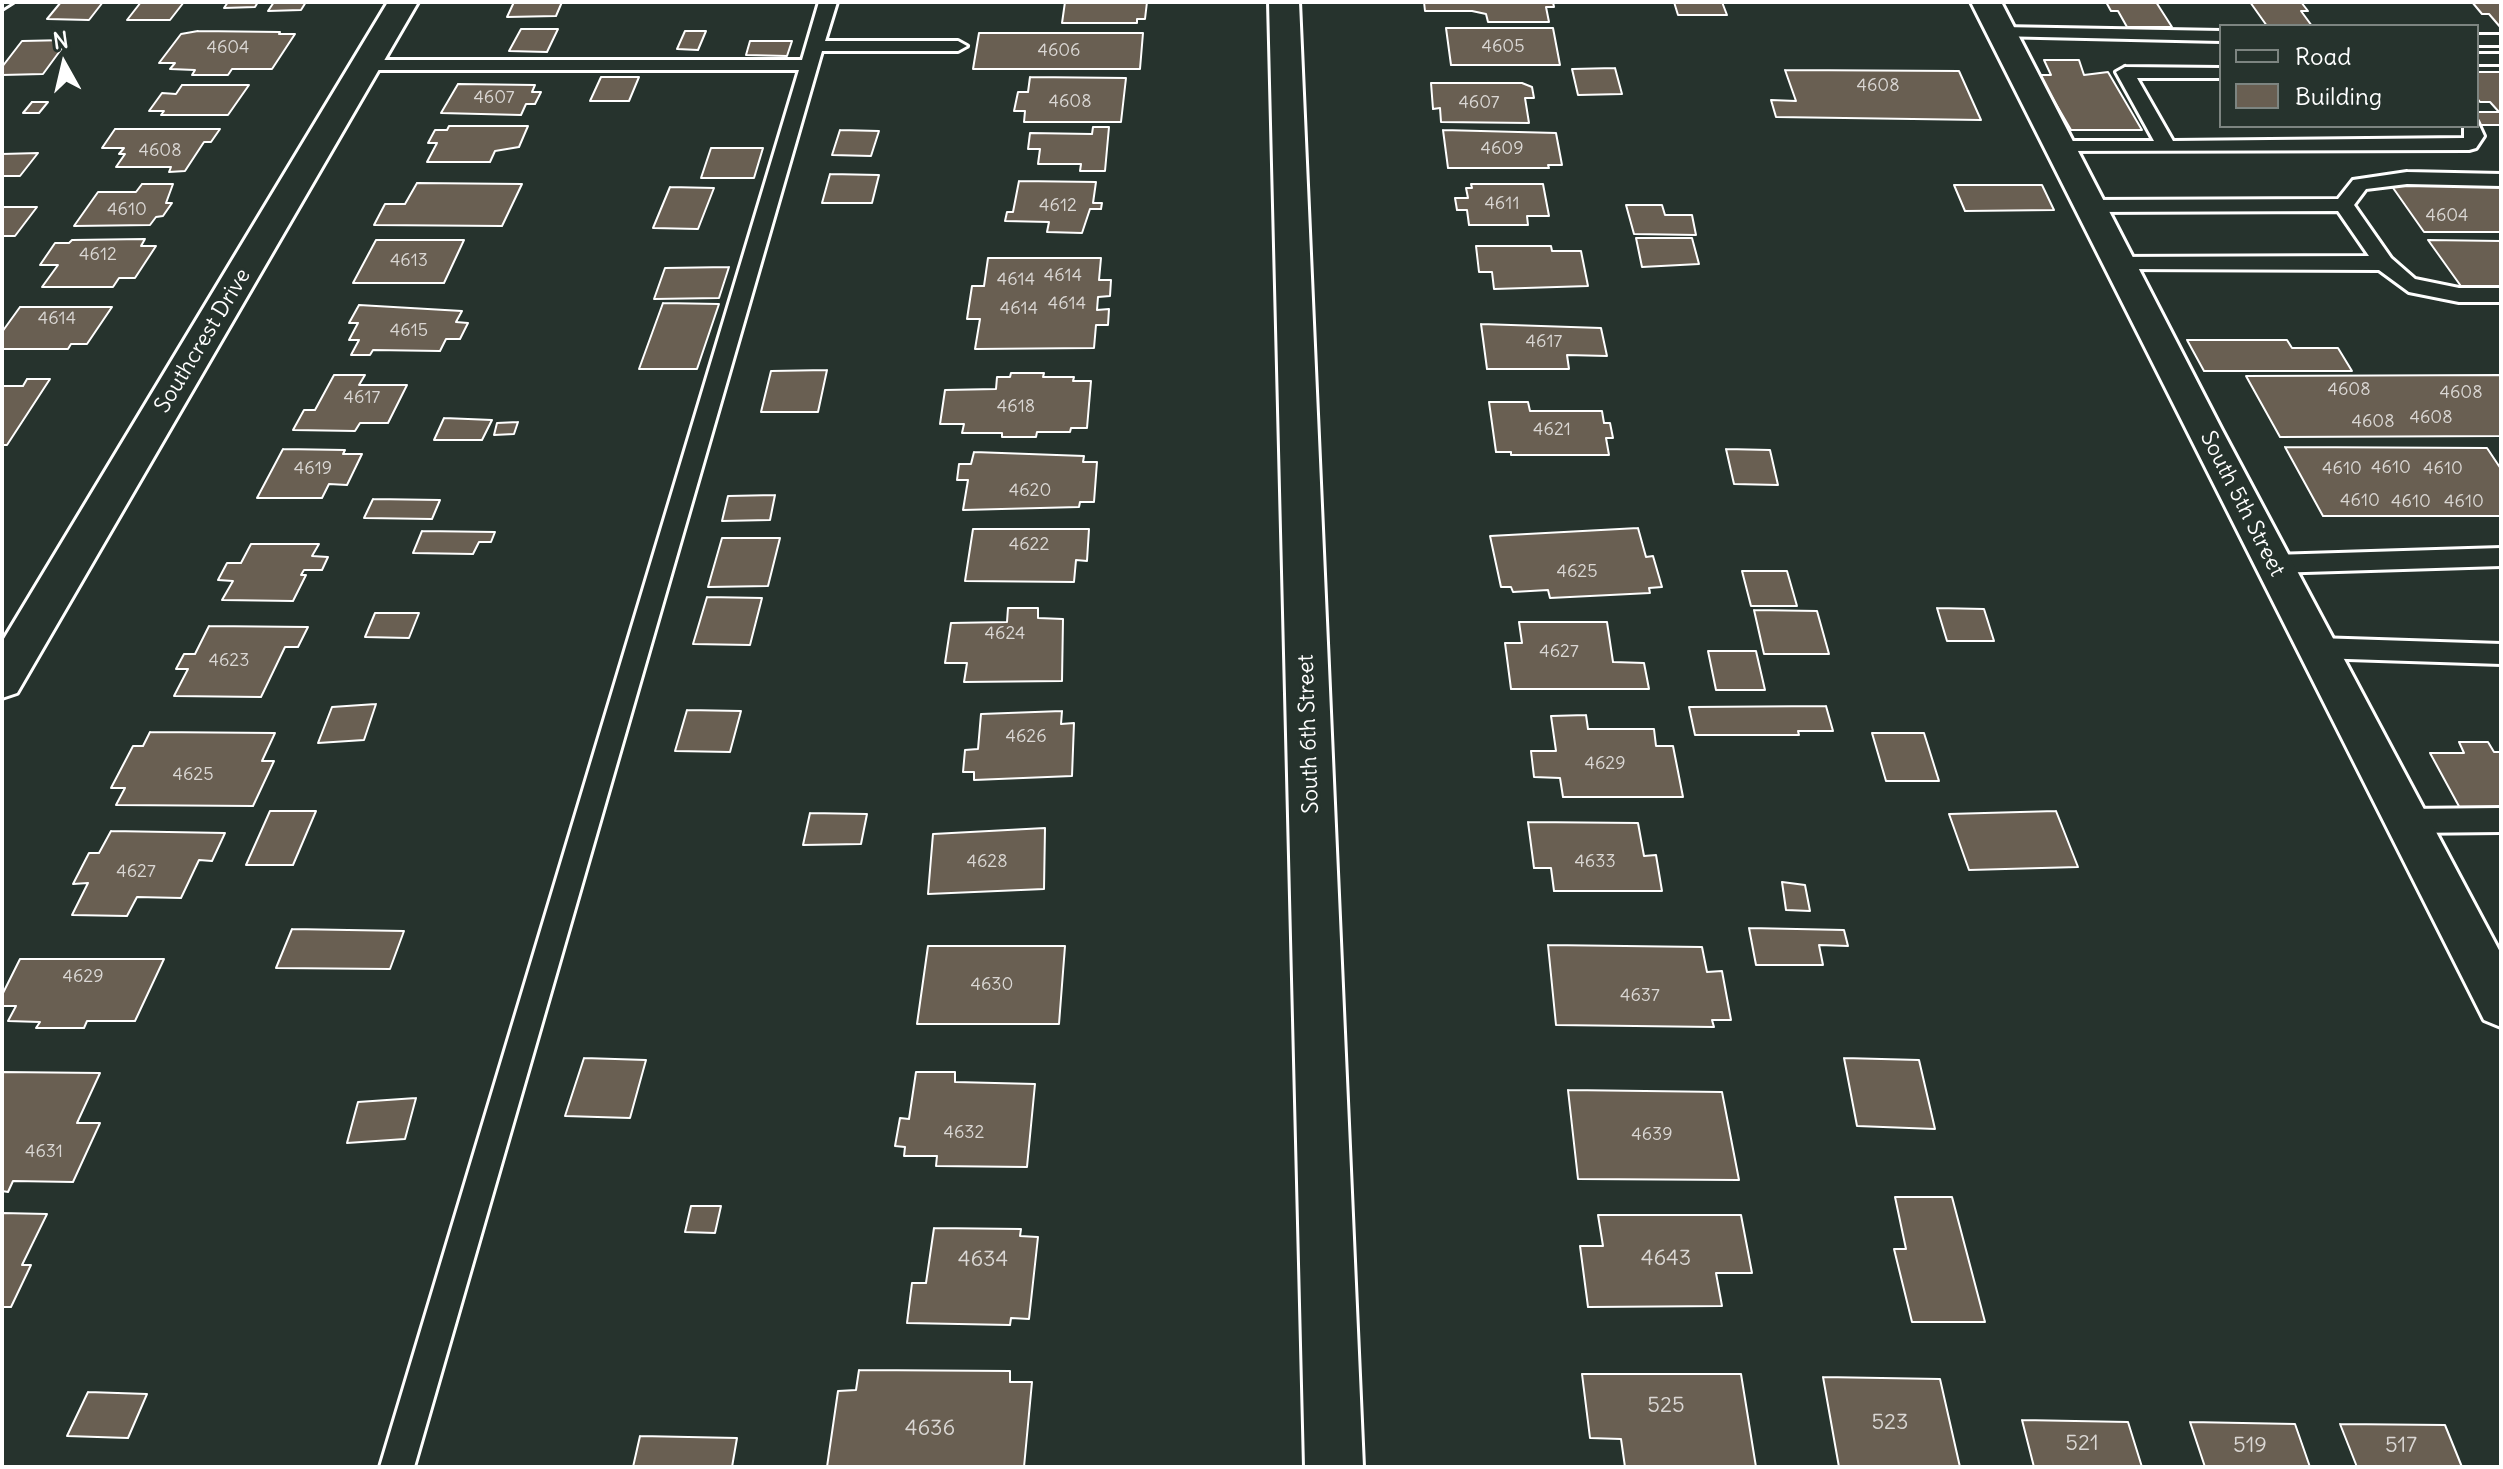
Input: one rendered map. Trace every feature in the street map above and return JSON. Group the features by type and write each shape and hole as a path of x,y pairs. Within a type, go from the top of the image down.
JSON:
{"street":[{"name":"Southcrest Drive","path":"2,680 403,2"},
{"name":"South 6th Street","path":"1284,2 1334,1467"},
{"name":"South 5th Street","path":"1994,17 2501,1003"}],"lane":[{"path":"397,1467 828,2"},
{"path":"1994,17 2219,36"},
{"path":"2479,40 2501,40"},
{"path":"367,65 813,56 958,46"},
{"path":"2479,59 2501,59"},
{"path":"2167,147 2125,72 2219,73"},
{"path":"2060,147 2469,144 2475,136 2473,128"},
{"path":"2344,205 2360,184 2407,178 2501,180"},
{"path":"2090,206 2344,205"},
{"path":"2344,205 2384,263 2409,285 2459,295 2501,295"},
{"path":"2118,262 2384,263"},
{"path":"2273,564 2501,557"},
{"path":"2317,648 2501,654"},
{"path":"2406,821 2501,820"}],"building":[{"path":"61,2 103,2 89,20 47,19"},
{"path":"141,2 184,2 170,20 127,20"},
{"path":"228,2 258,2 255,7 224,8"},
{"path":"274,2 306,2 301,10 268,11"},
{"path":"514,2 562,2 556,16 507,17"},
{"path":"1065,2 1147,2 1145,19 1137,19 1137,23 1062,23"},
{"path":"1424,2 1553,2 1554,7 1546,7 1549,22 1488,22 1486,14 1472,11 1425,11"},
{"path":"1674,2 1722,2 1727,15 1678,15"},
{"path":"2106,2 2156,2 2172,27 2127,27 2118,11 2111,11"},
{"path":"2250,2 2301,2 2308,11 2301,11 2311,24 2266,24"},
{"path":"2472,2 2501,2 2501,28 2489,14 2482,14"},
{"path":"1446,28 1553,28 1560,65 1451,65"},
{"path":"521,29 558,29 547,52 509,51"},
{"path":"198,31 295,34 272,69 232,69 228,75 192,75 195,70 170,69 175,63 159,63 181,34"},
{"path":"685,31 706,31 698,50 677,49"},
{"path":"979,33 1143,33 1140,69 973,69"},
{"path":"68,40 43,74 2,75 2,67 22,41"},
{"path":"750,41 792,41 787,56 746,55"},
{"path":"2044,60 2079,60 2084,75 2108,72 2142,130 2071,130 2039,75 2051,75"},
{"path":"1615,68 1622,94 1578,95 1572,69"},
{"path":"1785,70 1959,71 1981,120 1776,117 1771,100 1796,101"},
{"path":"2479,72 2501,72 2501,125 2479,125 2479,112 2499,112 2490,102 2480,102"},
{"path":"601,77 639,77 629,101 590,101"},
{"path":"1030,77 1126,78 1121,122 1024,122 1025,111 1014,111 1018,92 1028,92"},
{"path":"1431,83 1522,83 1532,87 1534,98 1525,98 1529,123 1441,122 1440,108 1433,109"},
{"path":"458,84 535,85 532,92 541,92 535,104 526,104 521,115 441,113"},
{"path":"182,85 249,85 228,115 161,115 164,111 149,111 162,93 176,94"},
{"path":"32,102 48,102 39,113 23,113"},
{"path":"449,126 528,126 519,147 495,151 490,162 427,162 437,143 428,143 435,130 447,130"},
{"path":"1093,127 1109,127 1105,171 1080,171 1081,164 1038,164 1040,149 1028,149 1030,133 1092,134"},
{"path":"115,129 220,129 211,142 204,142 185,171 169,172 171,167 116,167 125,154 119,154 124,148 102,148"},
{"path":"840,130 879,131 871,156 832,155"},
{"path":"1443,130 1556,133 1562,165 1548,165 1549,168 1448,168"},
{"path":"711,148 763,148 754,178 701,178"},
{"path":"38,153 20,176 2,176 2,154"},
{"path":"830,174 879,175 872,203 822,203"},
{"path":"1019,181 1096,182 1093,203 1102,203 1101,209 1090,209 1082,233 1047,232 1049,222 1005,221 1007,212 1013,212"},
{"path":"417,183 522,184 502,226 374,225 385,204 405,204"},
{"path":"142,184 173,184 166,203 172,203 163,216 156,217 150,225 74,226 98,192 136,192"},
{"path":"1471,184 1543,184 1549,216 1527,216 1528,225 1469,225 1467,210 1457,210 1455,198 1468,198 1466,188 1472,188"},
{"path":"1954,185 2042,185 2054,210 1965,211"},
{"path":"2391,185 2501,185 2501,232 2424,232"},
{"path":"670,187 714,188 698,229 653,228"},
{"path":"1626,205 1662,205 1665,215 1692,215 1696,235 1634,234"},
{"path":"2,207 37,207 15,236 2,236"},
{"path":"1636,238 1692,238 1699,264 1642,267"},
{"path":"145,239 141,246 156,246 135,278 119,278 113,287 42,287 58,265 40,265 55,243"},
{"path":"376,240 464,240 444,283 353,283"},
{"path":"2428,240 2501,241 2501,290 2463,289"},
{"path":"1476,246 1551,246 1552,251 1581,251 1588,286 1494,289 1492,272 1479,272"},
{"path":"988,258 1101,258 1099,280 1111,280 1110,296 1098,297 1097,310 1109,309 1108,325 1096,325 1094,348 975,349 980,319 967,319 972,286 984,286"},
{"path":"729,267 719,298 654,299 665,268"},
{"path":"663,303 719,304 697,369 639,369"},
{"path":"359,305 462,311 456,322 468,323 460,339 446,339 440,351 373,350 370,355 351,355 359,340 349,340 358,323 349,323"},
{"path":"20,307 112,307 87,344 71,344 68,349 2,349 2,332"},
{"path":"1481,324 1601,328 1607,356 1567,355 1569,369 1487,369"},
{"path":"2187,340 2287,340 2292,348 2338,348 2352,371 2204,371"},
{"path":"827,370 818,412 761,412 771,371"},
{"path":"1011,373 1044,373 1043,377 1074,377 1073,381 1091,381 1087,428 1071,428 1070,432 1037,432 1036,437 1002,437 1002,433 962,433 964,424 940,424 945,390 996,389 997,377 1010,377"},
{"path":"334,375 365,375 359,385 407,385 388,423 360,423 355,431 293,430 304,410 315,410"},
{"path":"2501,375 2501,436 2280,437 2246,376"},
{"path":"27,379 50,379 7,445 2,445 2,386 23,386"},
{"path":"1489,402 1528,402 1530,411 1602,411 1604,423 1610,423 1613,438 1606,438 1609,455 1511,455 1511,452 1496,452"},
{"path":"444,418 492,420 482,440 434,440"},
{"path":"518,422 514,434 494,435 497,423"},
{"path":"2285,447 2487,448 2501,469 2501,516 2323,516"},
{"path":"283,449 345,450 343,454 362,454 347,485 329,484 322,498 257,498"},
{"path":"1726,449 1770,450 1778,485 1734,484"},
{"path":"974,452 1084,456 1083,462 1097,462 1094,502 1080,502 1079,507 963,510 968,480 957,480 959,464 971,464"},
{"path":"775,495 770,520 722,521 728,496"},
{"path":"373,499 440,500 432,519 364,518"},
{"path":"1638,528 1646,557 1653,556 1662,587 1649,588 1650,593 1550,598 1548,590 1513,592 1511,587 1501,587 1490,536"},
{"path":"973,529 1089,529 1087,561 1076,560 1074,582 965,581"},
{"path":"422,531 495,532 491,542 479,542 473,554 413,553"},
{"path":"722,538 780,538 768,586 708,587"},
{"path":"251,544 319,544 312,556 328,557 322,570 304,570 301,575 306,575 293,601 222,600 233,581 218,580 227,563 241,563"},
{"path":"1742,571 1787,571 1797,606 1751,606"},
{"path":"707,597 762,598 750,645 693,644"},
{"path":"1008,608 1038,608 1038,618 1063,619 1062,681 964,682 967,663 945,663 951,623 1007,622"},
{"path":"1937,608 1984,609 1994,641 1947,641"},
{"path":"1754,610 1817,611 1829,654 1764,654"},
{"path":"375,613 419,613 409,638 365,637"},
{"path":"1519,622 1607,622 1613,662 1644,663 1649,689 1511,689 1505,643 1522,643"},
{"path":"209,626 308,627 298,647 285,647 261,697 174,696 188,669 176,669 184,654 195,654"},
{"path":"1708,651 1756,651 1765,690 1716,690"},
{"path":"376,704 364,740 318,743 332,707"},
{"path":"1826,706 1833,731 1798,731 1799,735 1695,735 1689,707"},
{"path":"687,710 741,711 730,752 675,751"},
{"path":"1062,711 1061,724 1074,723 1072,776 974,780 974,772 963,772 965,750 978,749 981,714"},
{"path":"1586,715 1588,729 1654,729 1656,746 1673,746 1683,797 1563,797 1560,778 1534,777 1531,751 1556,751 1551,716"},
{"path":"150,732 275,733 262,761 274,761 253,806 116,805 125,788 111,788 133,746 143,746"},
{"path":"1872,733 1924,733 1939,781 1886,781"},
{"path":"2459,742 2488,742 2494,752 2501,752 2501,810 2461,810 2430,753 2464,753"},
{"path":"270,811 316,811 293,865 246,865"},
{"path":"2056,811 2078,867 1969,870 1949,814"},
{"path":"810,813 867,814 861,844 803,845"},
{"path":"1528,822 1638,823 1644,856 1656,855 1662,891 1554,891 1551,868 1534,868"},
{"path":"1045,828 1044,889 928,894 933,834"},
{"path":"111,831 225,833 212,861 199,860 181,898 137,897 127,916 72,915 88,883 73,884 89,853 99,853"},
{"path":"1782,882 1805,885 1810,911 1786,910"},
{"path":"1749,928 1844,930 1848,946 1819,945 1823,965 1756,965"},
{"path":"292,929 404,931 390,969 276,968"},
{"path":"1548,945 1702,947 1707,972 1722,971 1731,1020 1712,1020 1714,1027 1556,1025"},
{"path":"928,946 1065,946 1059,1024 917,1024"},
{"path":"20,959 164,959 135,1021 87,1021 84,1028 36,1028 40,1022 8,1021 16,1006 2,1006 2,995"},
{"path":"584,1058 646,1060 630,1118 565,1116"},
{"path":"1844,1058 1919,1060 1935,1129 1857,1126"},
{"path":"2,1072 100,1073 77,1123 100,1123 73,1182 13,1181 8,1192 2,1191"},
{"path":"916,1072 955,1072 955,1082 1035,1084 1027,1167 936,1166 937,1156 904,1156 905,1147 895,1146 900,1118 909,1119"},
{"path":"1568,1090 1722,1092 1739,1180 1578,1179"},
{"path":"416,1098 405,1139 347,1143 358,1102"},
{"path":"1895,1197 1952,1197 1985,1322 1912,1322 1894,1249 1906,1249"},
{"path":"691,1206 721,1206 715,1233 685,1232"},
{"path":"2,1213 47,1214 22,1265 31,1265 11,1307 2,1307"},
{"path":"1598,1215 1741,1215 1752,1273 1716,1273 1722,1306 1588,1307 1580,1246 1603,1246"},
{"path":"934,1228 1021,1229 1020,1236 1038,1237 1029,1319 1011,1318 1010,1325 907,1323 912,1283 926,1283"},
{"path":"859,1370 1010,1371 1010,1382 1032,1382 1024,1467 827,1467 838,1391 856,1390"},
{"path":"1582,1374 1741,1374 1756,1467 1625,1467 1621,1439 1590,1438"},
{"path":"1823,1377 1940,1379 1960,1467 1839,1467"},
{"path":"88,1392 147,1394 128,1438 67,1436"},
{"path":"2022,1420 2128,1422 2142,1467 2034,1467"},
{"path":"2190,1422 2295,1424 2310,1467 2205,1467"},
{"path":"2340,1424 2445,1425 2462,1467 2357,1467"},
{"path":"640,1436 737,1438 732,1467 633,1467"}]}
